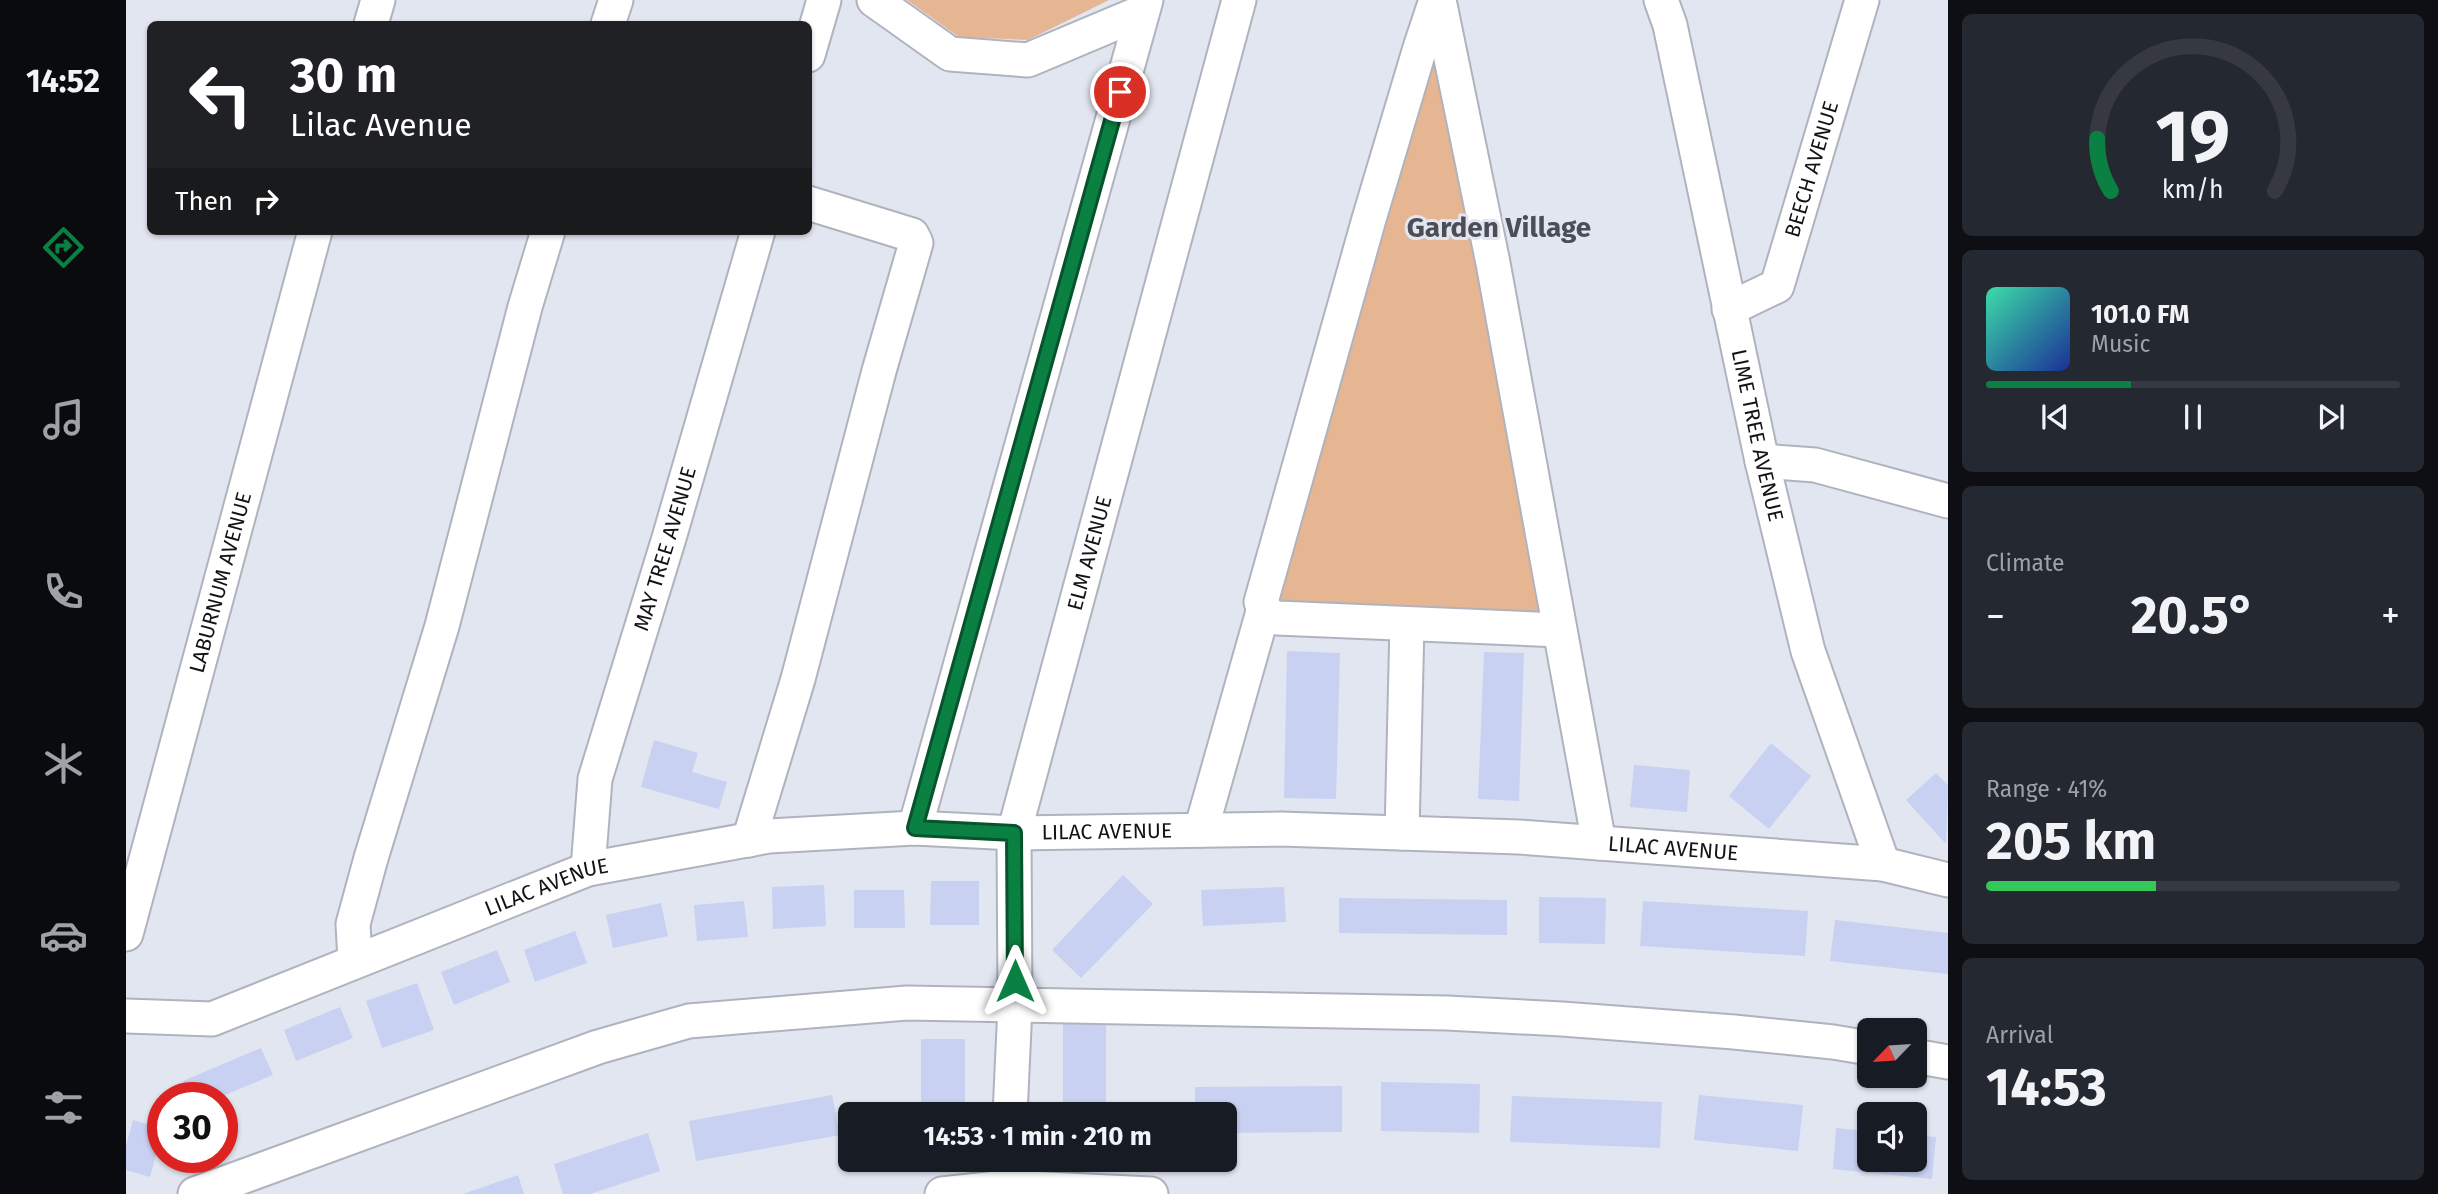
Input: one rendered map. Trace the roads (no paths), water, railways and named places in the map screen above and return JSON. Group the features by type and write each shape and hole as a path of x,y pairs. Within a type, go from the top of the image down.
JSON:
{"street":[{"path":"372,21 378,0"},
{"path":"609,21 616,0"},
{"path":"812,41 824,0"},
{"path":"874,0 950,54 1028,60 1144,6"},
{"name":"ELM AVENUE","path":"1011,1102 1015,1006 1014,833 1239,0"},
{"path":"1438,0 1420,48 1261,602 1266,614 1278,618 1559,630"},
{"path":"1438,0 1493,263 1599,843"},
{"name":"LIME TREE AVENUE","path":"1661,0 1670,24 1762,461 1808,651 1883,864"},
{"name":"BEECH AVENUE","path":"1729,309 1777,286 1862,0"},
{"path":"915,828 1144,6"},
{"path":"750,840 799,679 878,371 916,243 912,235 812,203"},
{"name":"LABURNUM AVENUE","path":"126,934 315,235"},
{"path":"355,961 354,924 371,858 442,626 525,307 547,235"},
{"name":"MAY TREE AVENUE","path":"588,869 595,779 669,538 757,235"},
{"path":"1762,461 1815,465 1948,501"},
{"path":"1202,830 1264,608"},
{"path":"1402,833 1407,624"},
{"name":"LILAC AVENUE","path":"126,1016 212,1019 588,869 769,836 915,828 1014,833 1281,829 1519,836 1883,864 1948,880"},
{"path":"195,1194 598,1047 689,1021 907,1003 1447,1013 1734,1032 1857,1046"},
{"path":"1927,1058 1948,1062"},
{"path":"942,1194 1007,1174 1151,1194"}],"district":[{"name":"Garden Village","path":"1499,227"}]}
